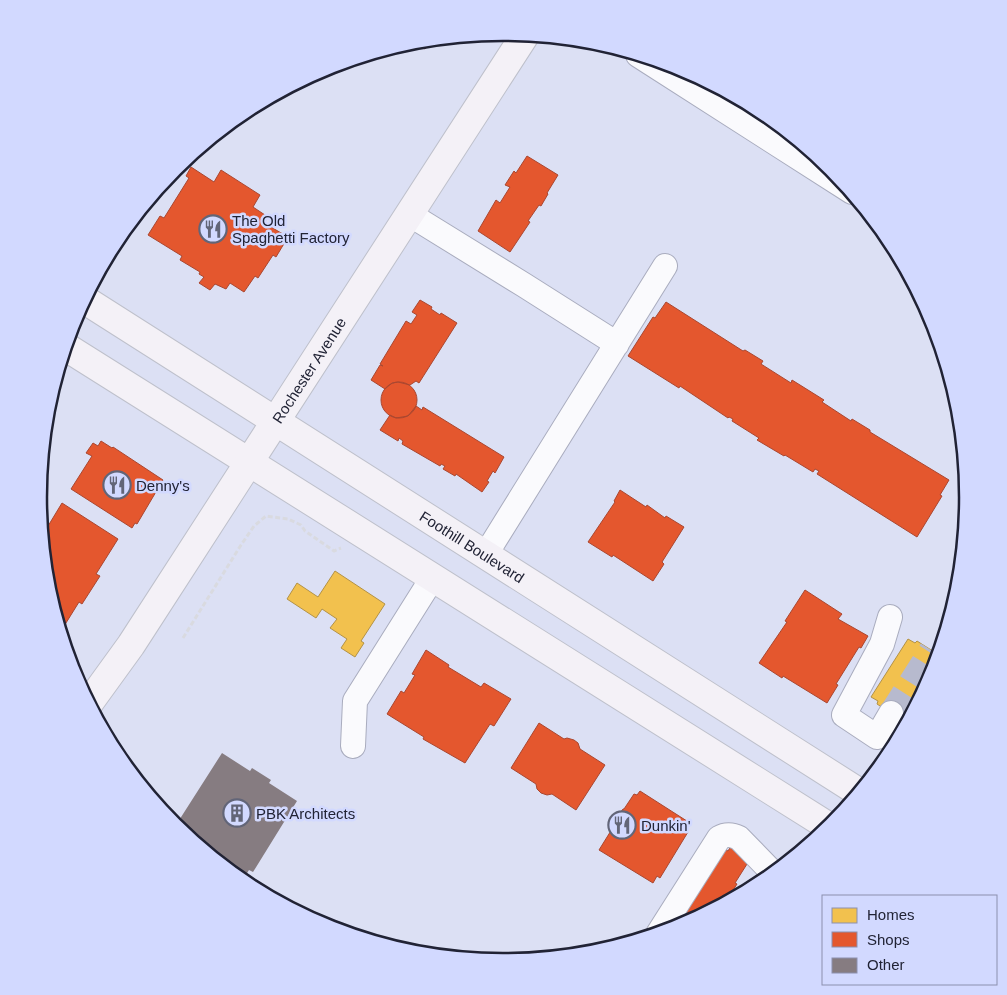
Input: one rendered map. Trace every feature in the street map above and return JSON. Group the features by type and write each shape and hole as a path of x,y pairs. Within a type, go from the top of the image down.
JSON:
{"main road":[{"name":"Rochester Avenue","path":"93,697 132,645 521,42"},
{"name":"Foothill Boulevard","path":"91,304 854,789"},
{"path":"71,350 823,823"}],"street":[{"path":"698,85 822,171"},
{"path":"409,214 616,344"},
{"path":"486,554 665,266"},
{"path":"353,746 355,701 433,577"},
{"path":"890,617 882,644 844,715 878,737 891,713"},
{"path":"664,925 718,838 724,834 731,834 739,838 769,868"}],"path":[{"path":"182,638 254,526 266,516 288,518 302,524 305,531 334,552 349,546"}],"building: Homes":[{"path":"335,571 385,604 361,641 364,643 355,657 341,648 347,639 330,628 337,619 322,609 316,618 287,599 297,583 318,597"},
{"path":"908,639 915,643 917,641 933,651 902,720 877,704 878,701 871,697"}],"building: Shops":[{"path":"527,156 558,175 541,206 539,205 528,221 530,222 510,252 478,231 496,200 500,203 510,187 505,185 514,171 516,173"},
{"name":"The Old Spaghetti Factory","path":"191,167 214,182 221,170 260,195 253,207 268,217 264,223 288,237 276,257 273,255 258,278 255,276 244,292 230,283 226,289 215,284 210,290 199,283 204,277 199,274 200,272 180,260 182,256 148,235 160,216 164,218 189,178 186,176"},
{"path":"420,300 432,307 431,309 440,315 441,313 457,323 419,383 416,381 410,385 398,382 392,383 385,389 371,380 380,365 383,366 380,364 406,321 411,324 417,315 412,312"},
{"path":"666,302 743,351 745,350 763,361 761,364 791,383 792,380 824,400 822,402 851,421 852,419 949,480 940,495 942,496 917,537 817,474 819,471 815,469 813,472 757,440 759,438 732,421 733,419 728,418 680,386 679,388 628,356 653,317 655,318"},
{"path":"399,382 406,383 412,387 416,393 416,407 412,413 406,417 399,418 392,417 386,413 382,407 381,400 382,393 386,387 392,383"},
{"path":"416,406 422,410 423,407 504,457 495,473 493,471 487,481 489,482 482,492 456,474 455,476 443,469 445,466 441,464 440,466 402,444 403,441 399,438 398,441 380,430 390,415 396,418 408,416"},
{"name":"Denny's","path":"101,441 163,480 137,524 135,523 132,528 71,489 92,456 86,453 93,443 98,446"},
{"path":"620,490 646,507 647,505 665,518 666,516 684,527 662,562 664,564 653,581 613,555 612,557 588,542 615,502"},
{"path":"62,503 118,539 96,574 100,576 82,604 79,602 65,624 56,587 48,526"},
{"path":"805,590 842,614 838,619 868,636 836,684 838,685 827,703 759,663 787,622 785,621"},
{"path":"426,650 449,665 448,667 481,687 484,683 511,699 494,726 490,724 465,763 423,739 424,737 387,714 401,691 404,693 415,675 412,674"},
{"path":"539,723 564,739 574,740 578,743 580,749 605,765 576,810 552,794 541,793 537,789 536,784 511,768"},
{"path":"640,791 690,823 685,830 688,832 660,878 657,876 653,883 599,850 617,821 615,820 634,794 637,795"},
{"path":"733,843 749,854 744,861 747,864 731,894 725,896 723,895 721,899 686,915 684,914 719,846 728,851"}],"building: Other":[{"name":"PBK Architects","path":"222,753 250,771 252,768 271,780 269,783 297,801 253,872 249,870 246,874 203,841 180,819"}],"tunnel":[{"path":"891,713 931,650"}],"place":[{"name":"The Old Spaghetti Factory","path":"213,229"},
{"name":"Denny's","path":"117,485"},
{"name":"PBK Architects","path":"237,813"},
{"name":"Dunkin'","path":"622,825"}]}
